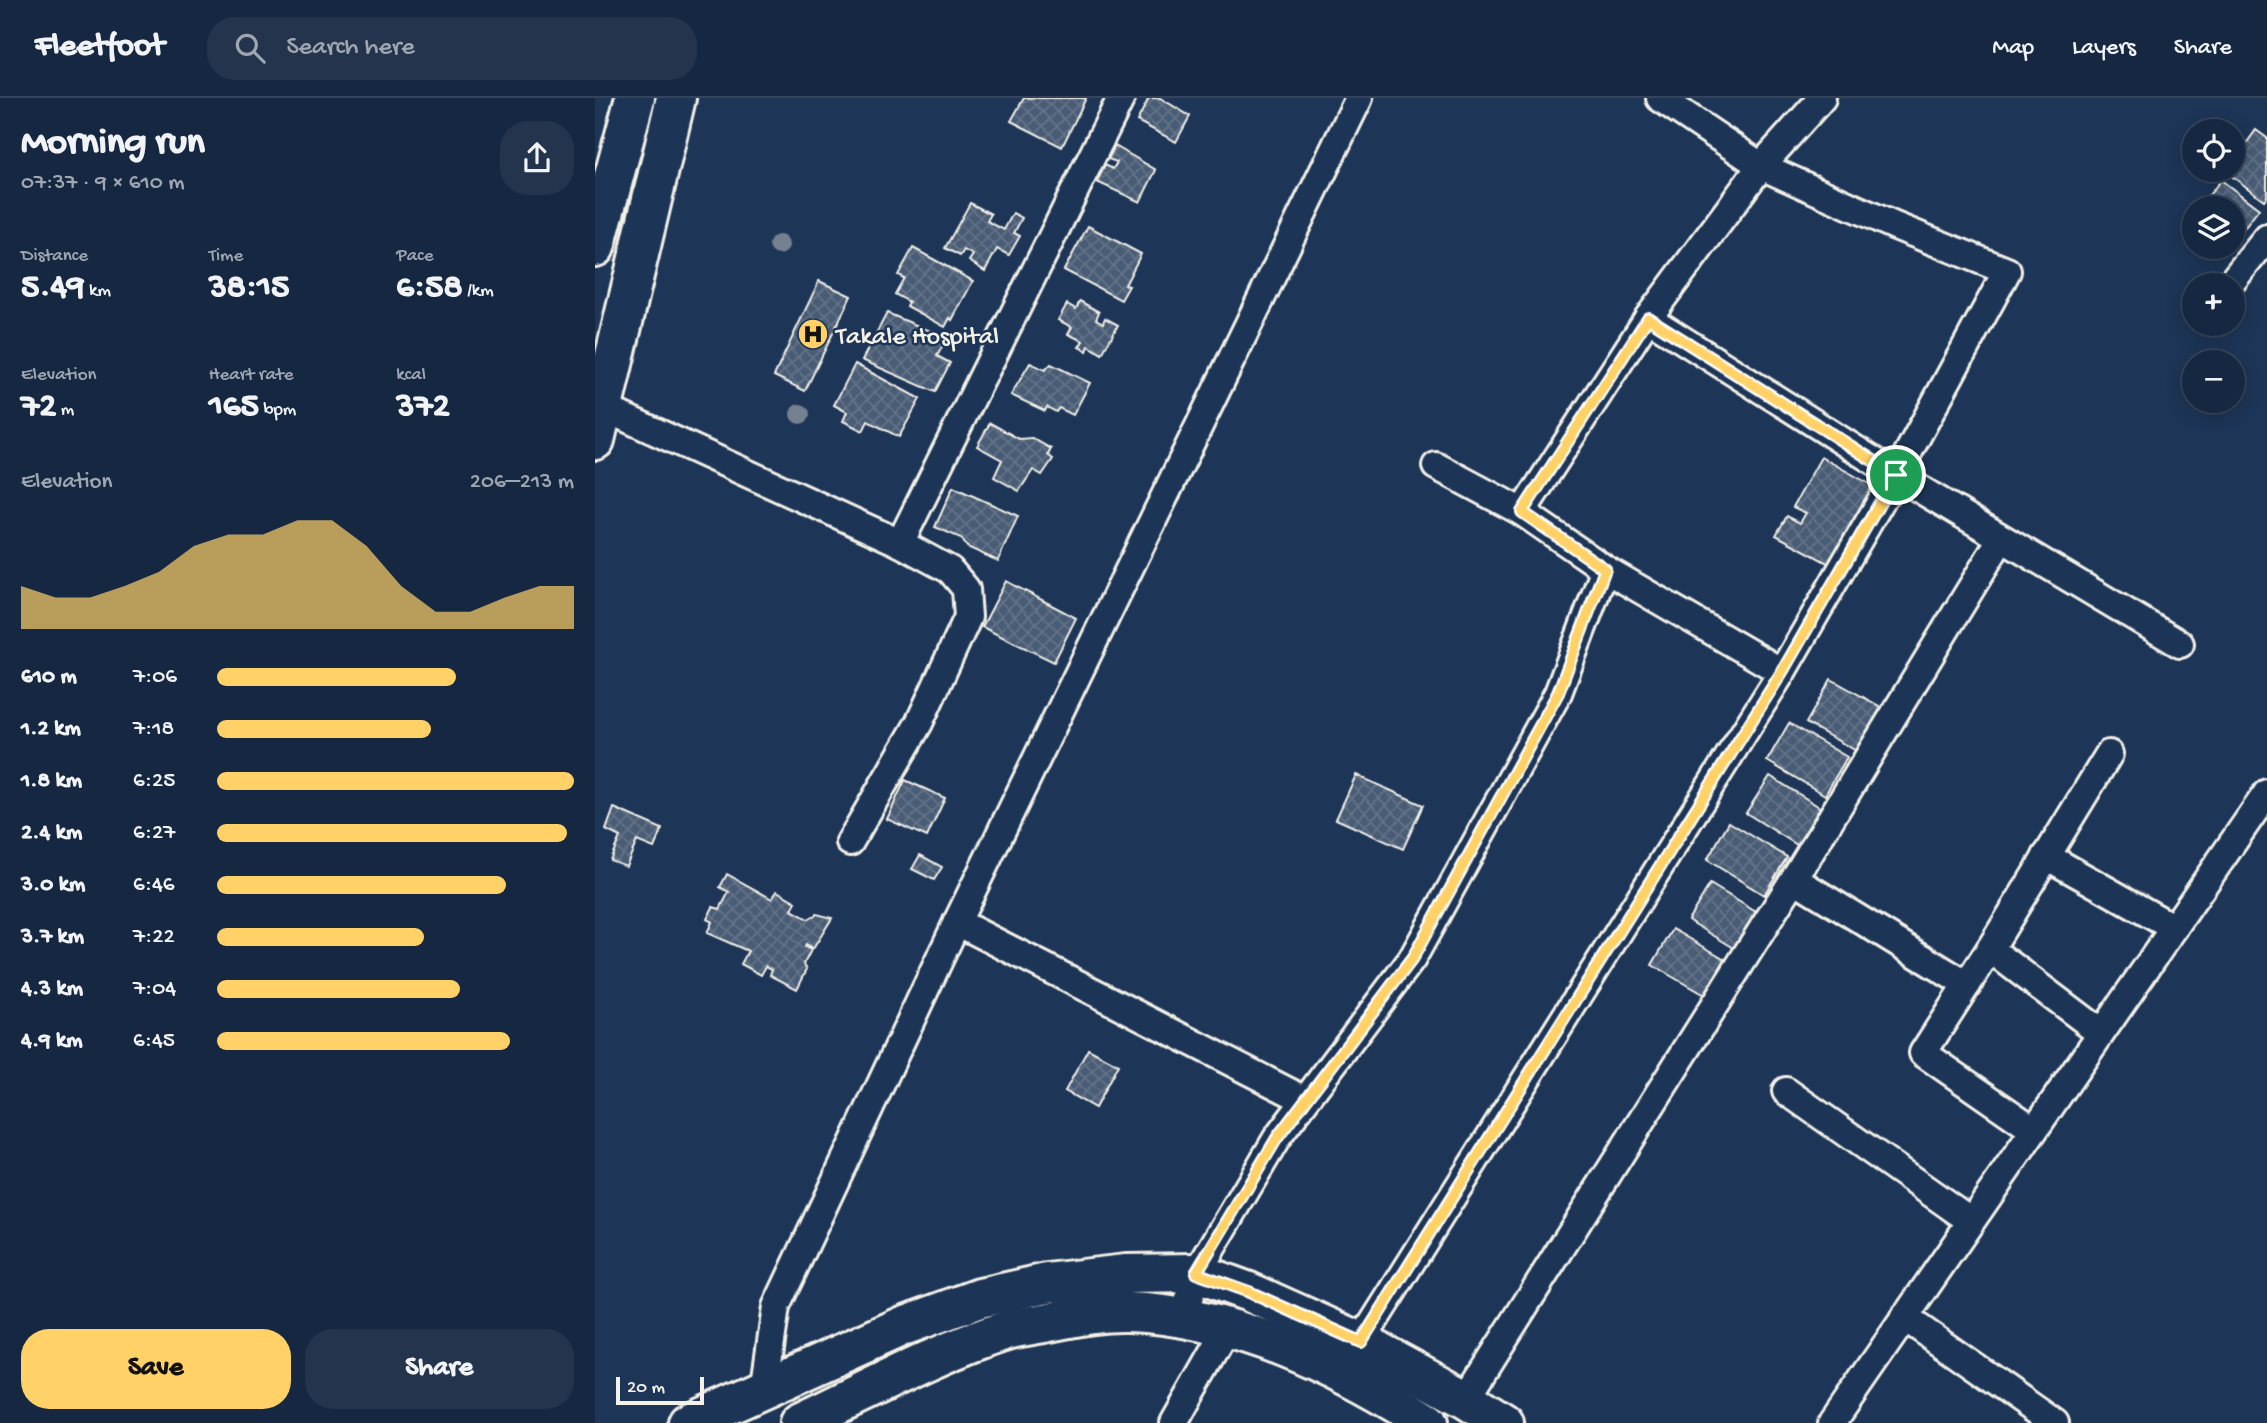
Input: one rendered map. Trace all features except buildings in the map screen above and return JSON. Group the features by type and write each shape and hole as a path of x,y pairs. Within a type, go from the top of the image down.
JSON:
{"main road":[{"path":"595,247 635,98"},
{"path":"599,424 676,98"},
{"path":"688,1423 903,1326 980,1298 1047,1283 1126,1274 1196,1273 1239,1288 1361,1342 1466,1399 1504,1423"},
{"path":"799,1423 927,1362 1009,1330 1079,1316 1127,1312 1183,1319 1264,1339 1334,1369 1428,1423"}],"street":[{"path":"900,543 1121,98"},
{"path":"764,1390 776,1307 957,922 1359,98"},
{"path":"1361,1342 1782,672 1896,475 2007,271 1895,226 1761,166 1660,98"},
{"path":"1522,512 1648,318 1761,166 1822,98"},
{"path":"2239,273 2267,238"},
{"path":"1648,318 1896,475 2180,645"},
{"path":"599,424 900,543 950,570 966,589 968,617 919,723 850,842"},
{"path":"1436,466 1522,512 1605,569 1782,672"},
{"path":"1466,1399 1794,878 2001,539"},
{"path":"1183,1319 1196,1273 1277,1138 1412,959 1558,693 1605,569"},
{"path":"2034,1130 1923,1053 2109,754"},
{"path":"1832,1423 2267,793"},
{"path":"2046,856 2174,928"},
{"path":"1794,878 1967,985"},
{"path":"957,922 1305,1100"},
{"path":"1990,949 2101,1033"},
{"path":"1786,1091 1971,1221"},
{"path":"1904,1317 2055,1423"},
{"path":"1174,1423 1228,1328"}],"place":[{"name":"Takale Hospital","path":"813,334"}],"route":[{"path":"1648,318 1896,475 1782,672 1361,1342 1249,1292 1196,1273 1277,1138 1412,959 1558,693 1605,569 1522,512 1648,318"}]}
